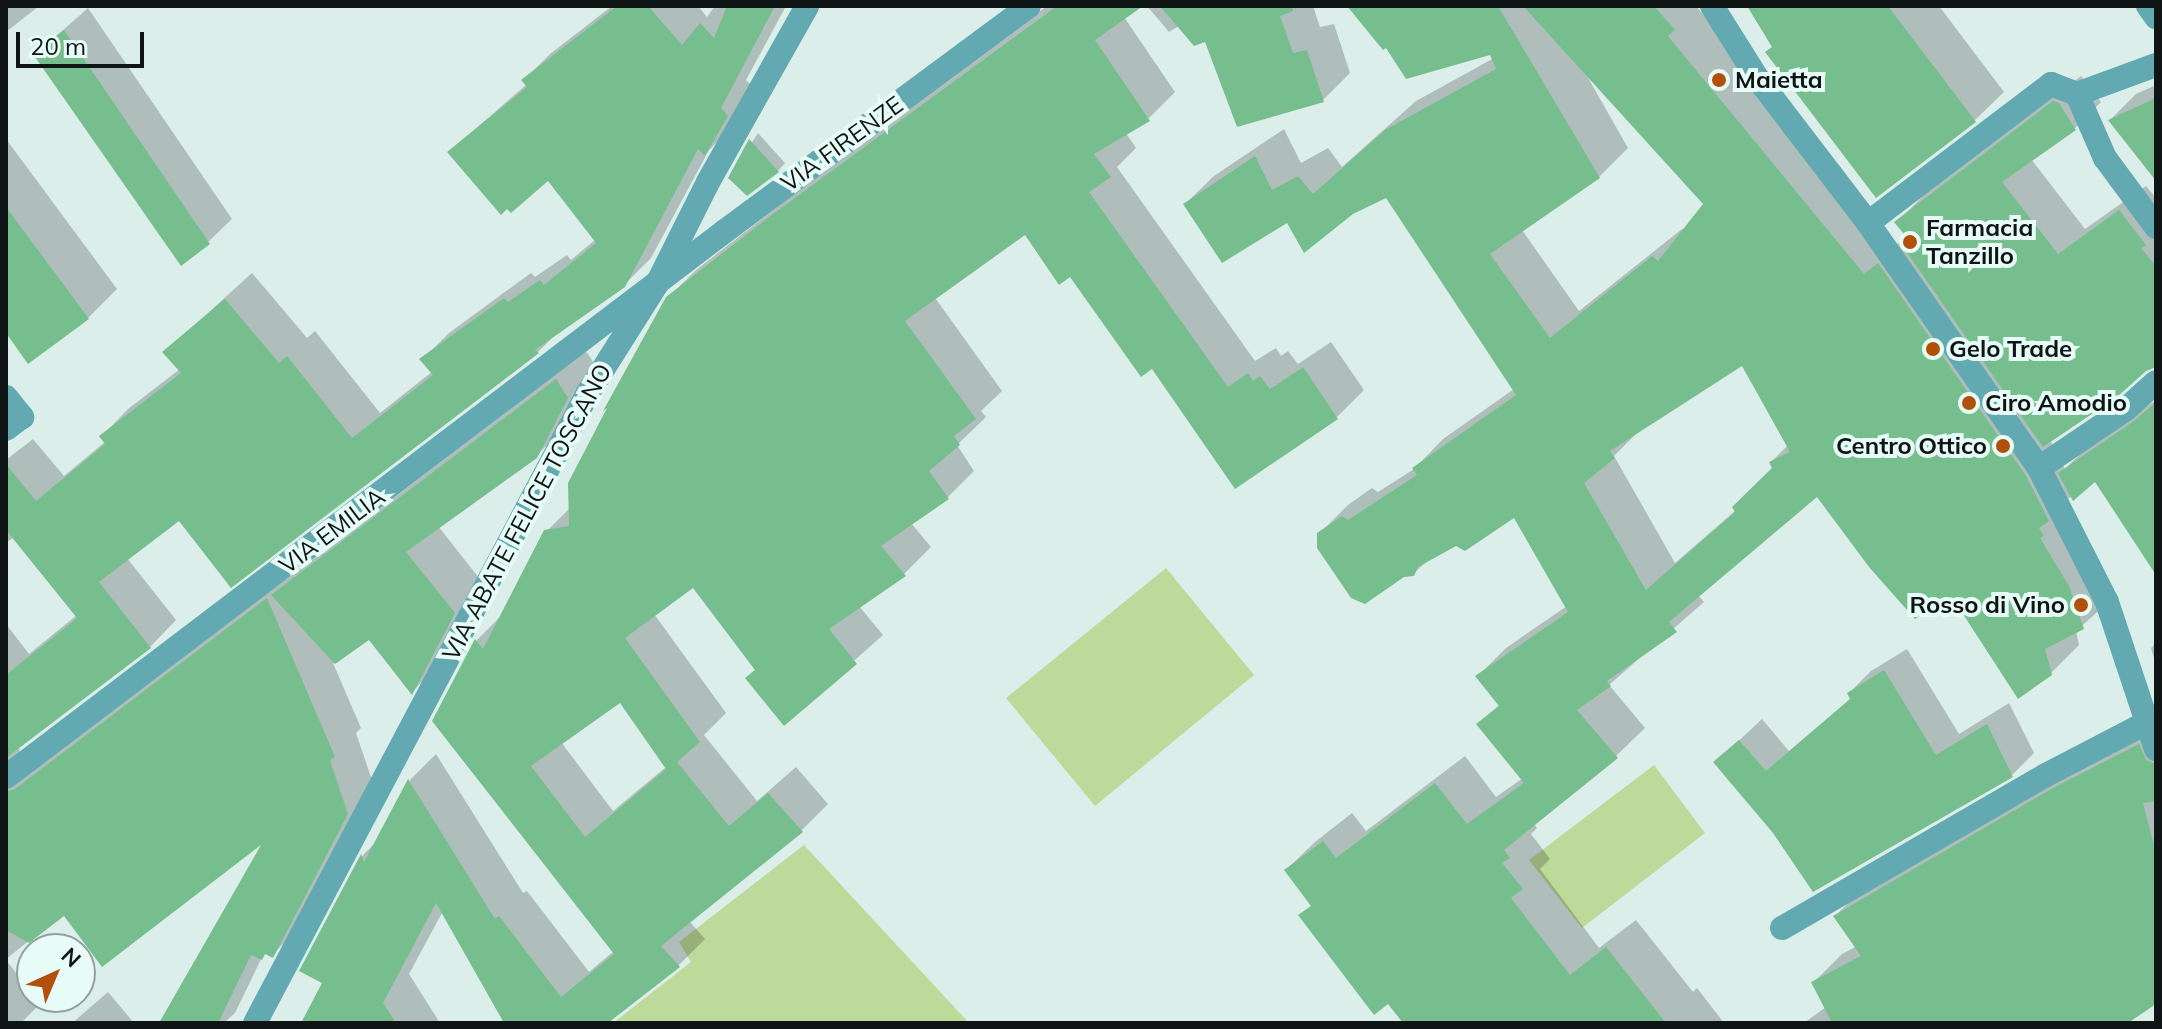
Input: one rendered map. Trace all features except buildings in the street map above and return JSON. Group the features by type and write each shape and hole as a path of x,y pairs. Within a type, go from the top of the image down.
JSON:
{"street":[{"name":"VIA ABATE FELICE TOSCANO","path":"255,1023 588,393 657,284 708,182 807,6"},
{"name":"VIA FIRENZE","path":"657,284 1029,6"},
{"path":"1712,6 1758,79 1868,223 2039,468 2107,602 2156,749"},
{"path":"2148,6 2156,17"},
{"path":"1868,223 2051,84 2077,94 2156,65"},
{"path":"2077,94 2105,158 2156,227"},
{"name":"VIA EMILIA","path":"6,777 657,284"},
{"path":"2039,468 2126,409 2156,382"},
{"path":"6,397 22,417 6,429"},
{"path":"1782,928 2046,775 2148,722"}],"green space":[{"path":"1166,568 1254,675 1095,806 1006,698"},
{"path":"1654,765 1705,833 1582,928 1529,860"},
{"path":"804,845 969,1023 613,1023 691,962 679,942"}],"place":[{"name":"Maietta","path":"1719,80"},
{"name":"Farmacia Tanzillo","path":"1910,242"},
{"name":"Gelo Trade","path":"1933,349"},
{"name":"Ciro Amodio","path":"1969,403"},
{"name":"Centro Ottico","path":"2003,446"},
{"name":"Rosso di Vino","path":"2081,605"}]}
